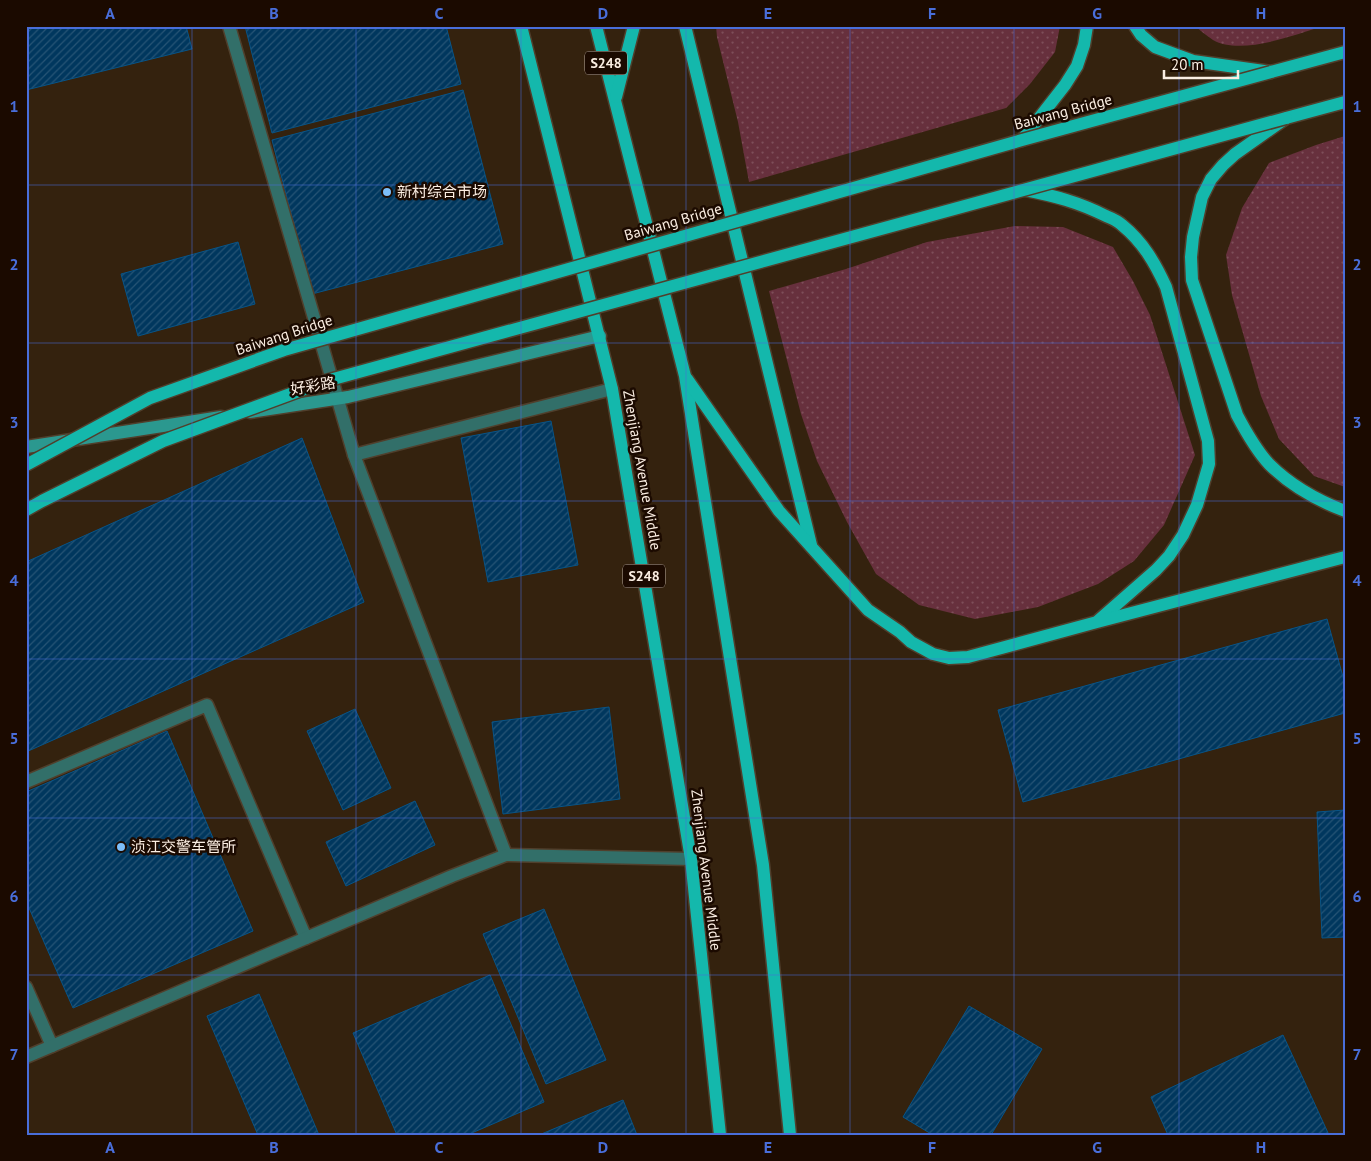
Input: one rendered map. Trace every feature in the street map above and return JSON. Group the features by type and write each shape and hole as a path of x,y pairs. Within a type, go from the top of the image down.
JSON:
{"main road":[{"name":"Zhenjiang Avenue Middle","path":"521,26 612,389 691,859 720,1135"},
{"name":"S248","path":"596,26 685,376 763,864 790,1135"},
{"path":"615,99 634,26"},
{"path":"686,26 812,548"},
{"path":"1022,140 1065,85 1077,66 1084,45 1087,26"},
{"path":"1135,26 1141,35 1155,47 1193,61 1271,72"},
{"name":"Baiwang Bridge","path":"26,465 150,398 284,350 1022,140 1345,52"},
{"path":"26,510 42,500 163,441 326,381 1345,102"},
{"path":"1286,118 1235,154 1222,165 1211,179 1202,197 1196,221 1191,257 1192,280 1237,414 1256,446 1269,464 1298,489 1321,502 1345,511"},
{"path":"1025,190 1066,199 1093,209 1121,223 1148,252 1158,268 1166,287 1208,441 1209,464 1197,504 1183,535 1169,556 1156,570 1097,622"},
{"path":"685,376 779,511 812,548 868,610 911,642 933,654 949,658 968,657 1345,557"}],"street":[{"path":"230,26 354,455 506,855"},
{"name":"好彩路","path":"26,447 358,394 600,336"},
{"path":"354,455 612,389"},
{"path":"26,782 207,705 306,938"},
{"path":"26,1057 506,855 691,859"},
{"path":"26,987 52,1046"}],"shaded area":[{"path":"716,26 1060,26 1055,52 1030,84 1006,108 749,182 738,122"},
{"path":"1195,26 1323,26 1283,39 1238,46 1213,40"},
{"path":"1345,136 1345,487 1314,476 1279,439 1261,396 1232,295 1226,255 1242,208 1269,163"},
{"path":"1015,226 1063,227 1113,247 1150,315 1195,455 1164,525 1134,561 1098,584 1038,607 975,619 919,605 876,574 847,522 817,461 801,414 769,291 846,269 927,242"}],"building":[{"path":"26,26 186,26 192,49 26,90"},
{"path":"245,26 446,26 461,84 272,133"},
{"name":"新村综合市场","path":"463,90 503,244 312,294 272,140"},
{"path":"238,242 255,304 138,336 121,274"},
{"path":"551,421 578,565 488,582 461,438"},
{"path":"302,438 364,602 26,752 26,562"},
{"path":"1327,619 1345,684 1345,713 1023,802 998,710"},
{"path":"609,707 620,799 503,814 492,722"},
{"path":"355,709 391,788 343,810 307,731"},
{"name":"浈江交警车管所","path":"167,731 253,931 73,1008 26,901 26,792"},
{"path":"415,801 435,845 346,886 326,842"},
{"path":"1345,810 1345,937 1322,938 1317,812"},
{"path":"544,909 606,1060 546,1084 483,934"},
{"path":"490,975 544,1102 467,1135 397,1135 353,1033"},
{"path":"259,994 319,1135 258,1135 207,1016"},
{"path":"969,1006 1042,1049 991,1135 933,1135 903,1117"},
{"path":"1283,1035 1329,1135 1168,1135 1151,1097"},
{"path":"623,1100 637,1135 539,1135"}],"place":[{"name":"新村综合市场","path":"387,192"},
{"name":"浈江交警车管所","path":"121,847"}]}
